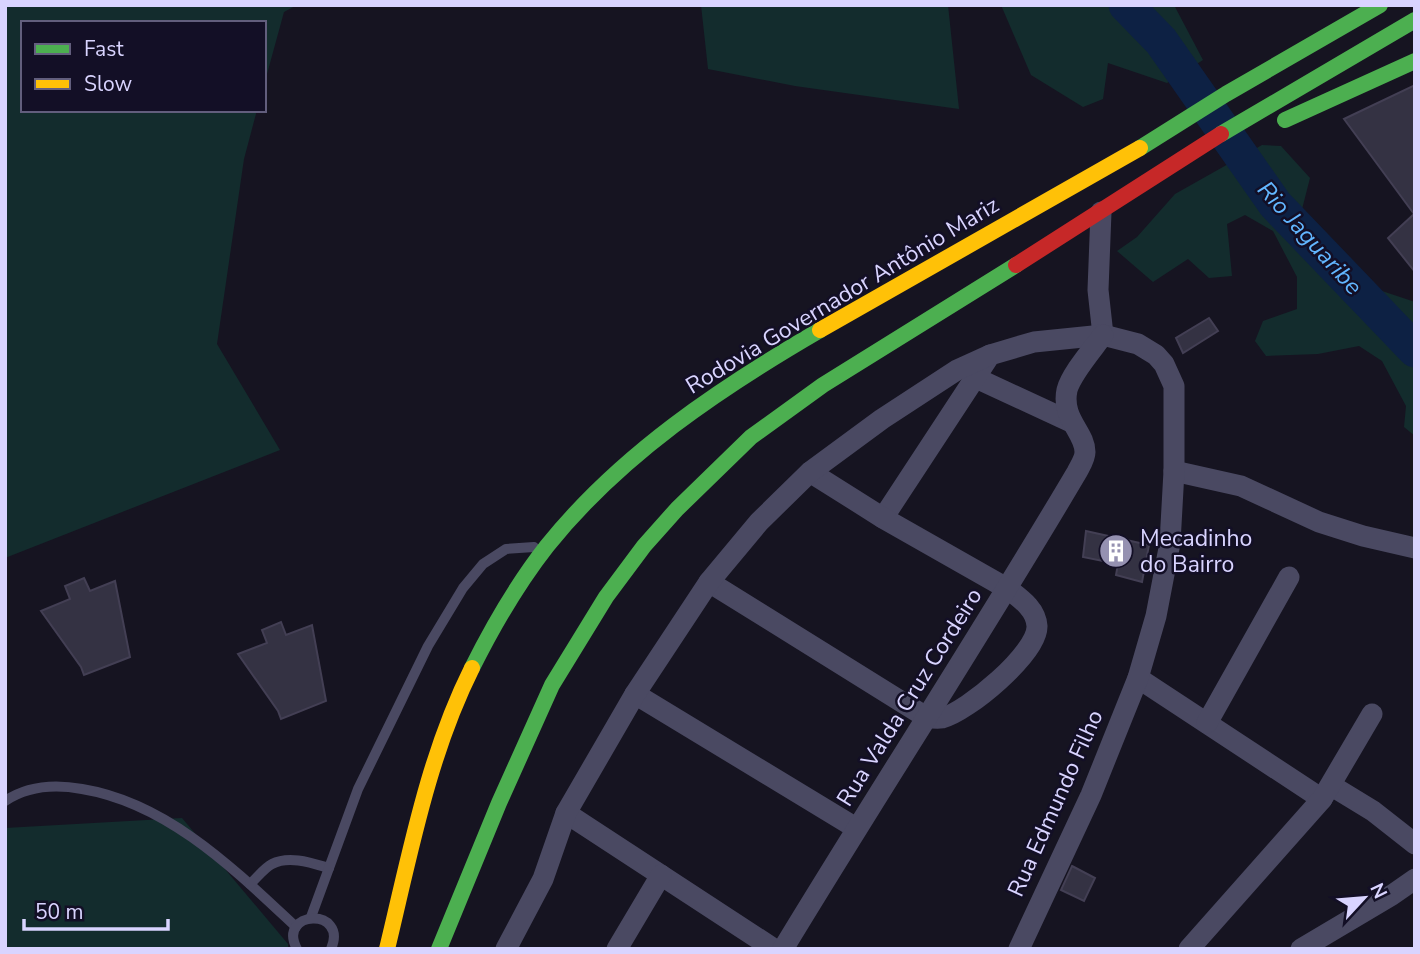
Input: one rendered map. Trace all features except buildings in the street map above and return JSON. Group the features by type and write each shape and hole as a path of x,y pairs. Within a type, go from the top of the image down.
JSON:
{"highway":[{"path":"1152,133 1225,83 1380,5"},
{"path":"439,949 499,803 552,685 606,597 643,546 751,437 823,385 1171,168 1242,120 1415,19"},
{"path":"1276,124 1415,61"},
{"name":"Rodovia Governador Antônio Mariz","path":"387,949 420,810 453,707 512,597 547,546 612,476 698,406 761,365 1108,164 1152,133 1202,109 1225,83"},
{"path":"1171,168 1251,135"}],"street":[{"path":"1071,422 1067,401 1069,386 1103,335 1098,290 1101,212"},
{"path":"506,949 543,879 566,813 635,694 709,582 759,522 810,472 957,370 990,355 1034,342 1103,335"},
{"name":"Rua Edmundo Filho","path":"1019,949 1091,795 1138,678 1156,616 1170,544 1175,396 1170,375 1156,355 1149,350 1103,335"},
{"path":"883,518 990,355"},
{"path":"976,378 1071,422"},
{"name":"Rua Valda Cruz Cordeiro","path":"783,949 856,828 1008,589 1077,472 1085,457 1085,449 1071,422"},
{"path":"1174,471 1241,486 1319,522 1363,537 1415,548"},
{"path":"709,582 926,717 943,718 968,704 998,680 1032,643 1037,627 1034,615 1026,603 1008,589 883,518 810,472"},
{"path":"1207,723 1289,577"},
{"path":"1138,678 1207,723 1327,792 1373,811 1415,844"},
{"path":"635,694 856,828"},
{"path":"1189,949 1327,792 1372,714"},
{"path":"566,813 774,949"},
{"path":"617,949 661,876"},
{"path":"1301,949 1415,879"}],"lane":[{"path":"311,917 358,789 428,646 463,588 483,564 506,549 547,546"},
{"path":"5,801 37,786 66,786 103,792 145,809 187,834 250,884 296,927"},
{"path":"250,884 272,864 286,861 297,860 329,868"},
{"path":"297,949 293,934 296,927 311,917 323,919 331,928 334,939 331,949"}],"green space":[{"path":"5,5 297,5 284,12 266,78 266,21 21,21 21,112 256,112 244,159 217,344 280,450 5,558"},
{"path":"701,5 948,5 959,109 795,86 708,69"},
{"path":"1001,5 1174,5 1203,60 1167,83 1108,63 1103,99 1083,107 1031,75"},
{"path":"1262,145 1281,146 1310,178 1299,221 1364,285 1415,302 1415,436 1404,427 1406,406 1382,361 1359,346 1318,354 1266,356 1255,341 1263,321 1297,309 1297,277 1273,231 1245,215 1227,224 1232,276 1209,278 1188,259 1153,282 1117,251 1137,237 1175,194"},
{"path":"182,818 288,944 288,949 5,949 5,828"}],"waterway":[{"name":"Rio Jaguaribe","path":"1126,5 1161,41 1275,204 1415,350"}],"traffic: fast":[{"path":"1140,148 1226,94 1380,5"},
{"path":"1221,134 1415,20"},
{"path":"1285,120 1415,61"},
{"path":"439,949 499,803 552,685 606,597 644,546 677,509 751,437 823,385 1016,265"},
{"path":"472,668 506,605 536,560 606,482 639,453 709,400 820,330"}],"traffic: slow":[{"path":"820,330 1140,148"},
{"path":"387,949 432,771 443,736 472,668"}],"traffic: jam":[{"path":"1016,265 1221,134"}],"place":[{"name":"Mecadinho do Bairro","path":"1116,551"}]}
